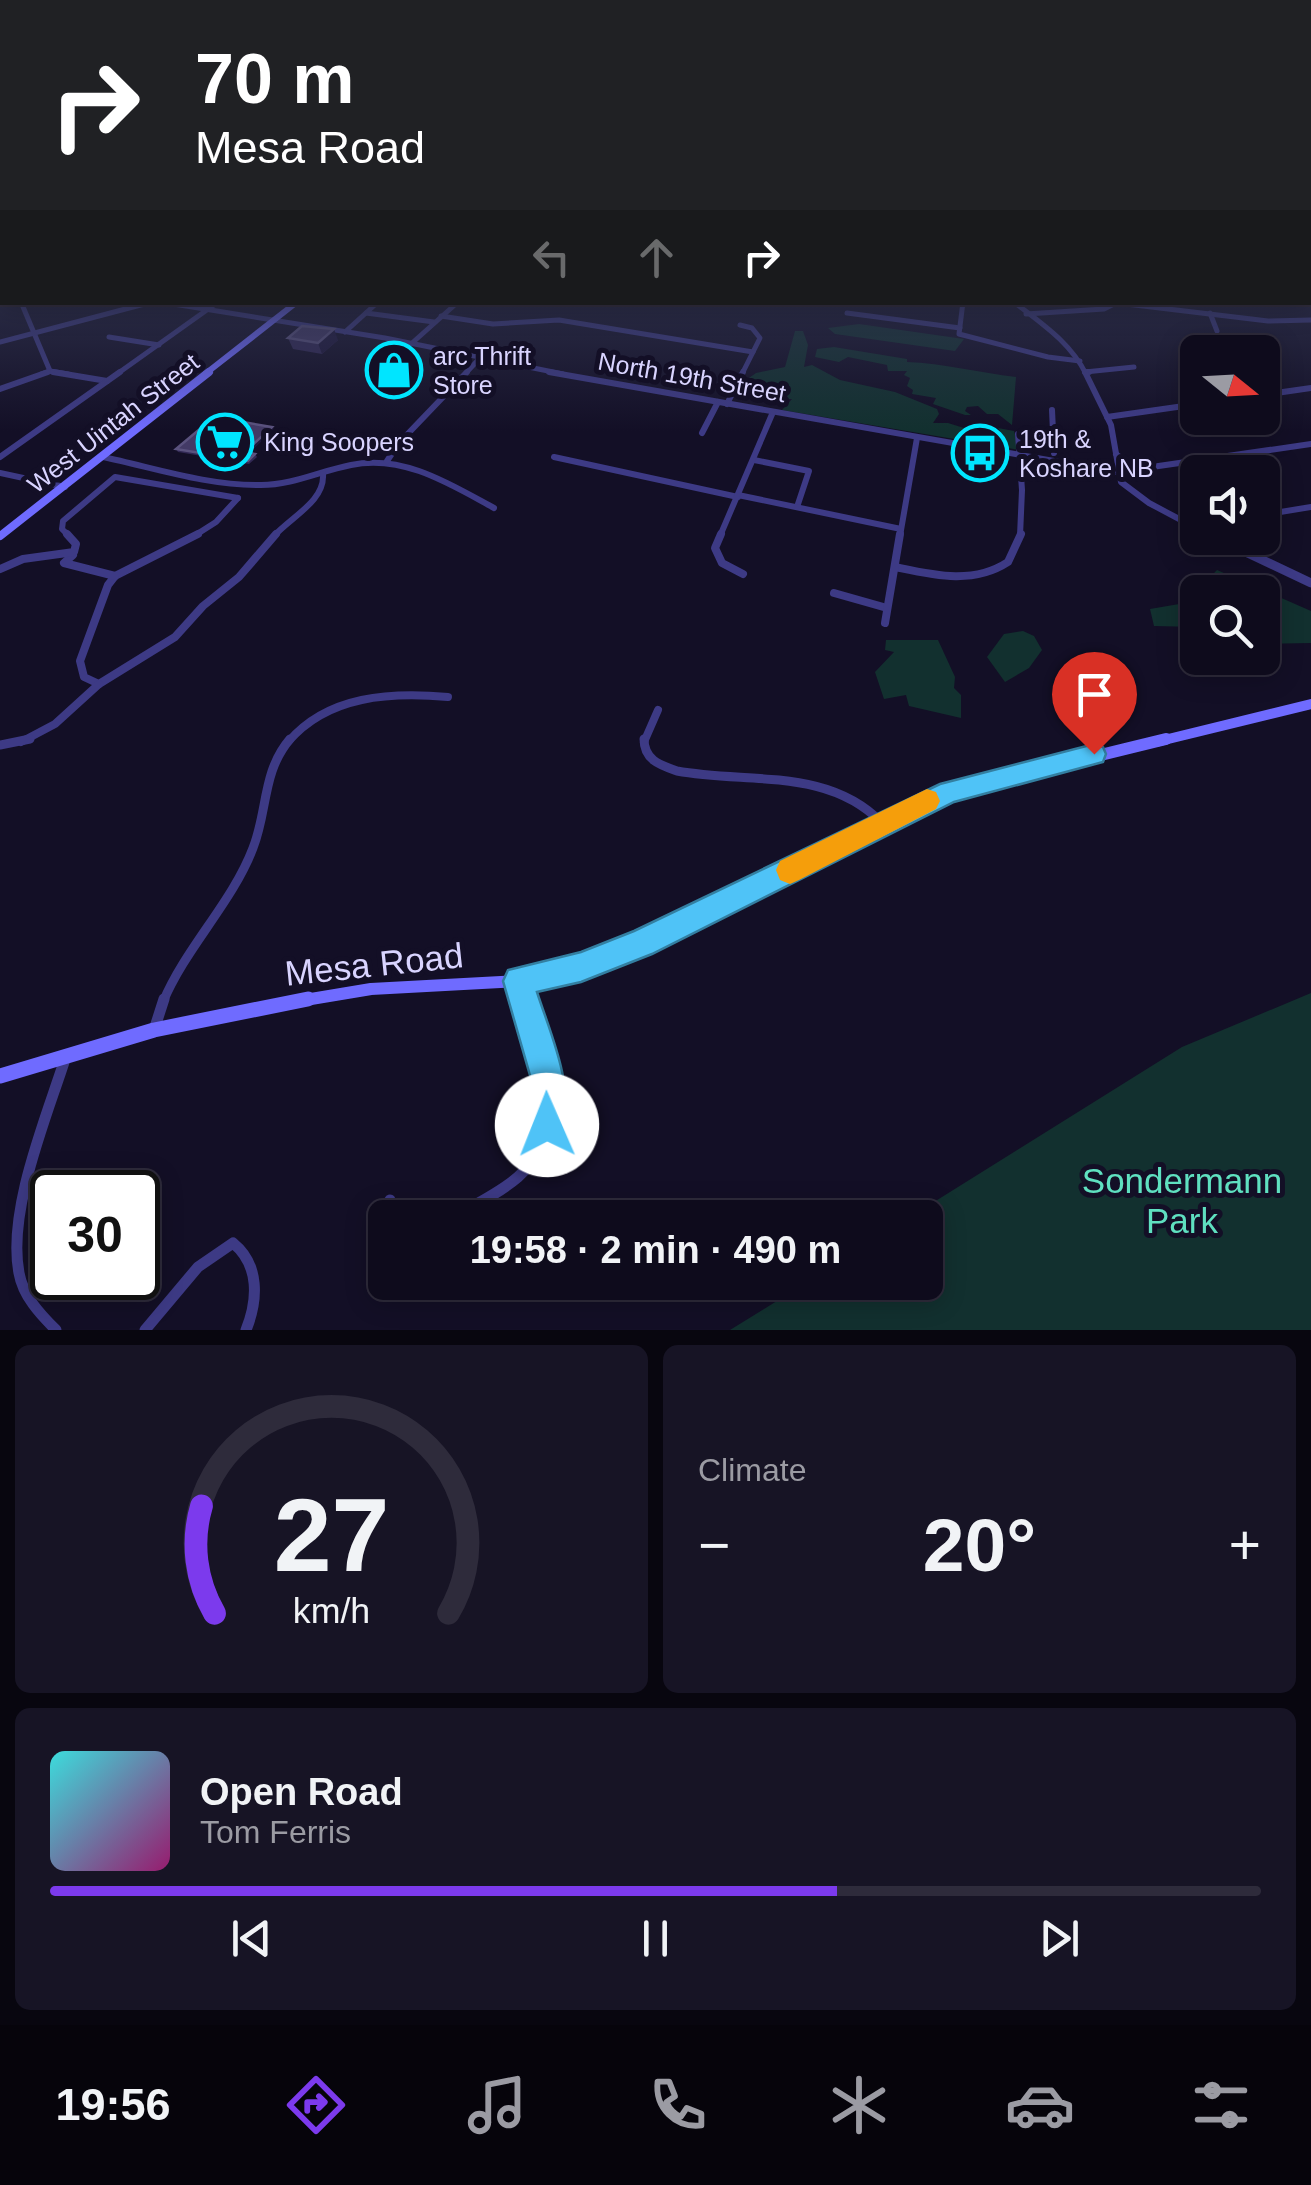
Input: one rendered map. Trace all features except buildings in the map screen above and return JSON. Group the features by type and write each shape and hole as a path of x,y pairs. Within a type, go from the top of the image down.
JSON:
{"main road":[{"name":"West Uintah Street","path":"0,536 291,307"},
{"name":"Mesa Road","path":"0,1076 154,1030 238,1011 370,988 518,981 581,967 642,943 923,802 986,780 1311,704"}],"street":[{"path":"23,307 50,371"},
{"path":"0,342 133,307"},
{"name":"North 19th Street","path":"184,307 345,332 1117,472"},
{"path":"0,458 212,307"},
{"path":"345,332 372,307"},
{"path":"411,344 452,307"},
{"path":"962,307 959,334 1048,357 1080,361"},
{"path":"1019,307 1060,338 1080,361 1107,417 1121,482 1137,496 1180,519"},
{"path":"1060,307 1060,312"},
{"path":"1026,314 1112,307"},
{"path":"1160,307 1278,322 1311,320"},
{"path":"1210,312 1217,332"},
{"path":"366,313 434,322"},
{"path":"847,314 960,328"},
{"path":"441,316 493,324 553,320 754,352"},
{"path":"702,433 754,352 759,335 740,325"},
{"path":"109,338 159,345"},
{"path":"387,461 399,443 479,359"},
{"path":"1085,372 1134,367"},
{"path":"0,389 50,371 107,381"},
{"path":"1280,392 1311,388"},
{"path":"1107,417 1180,407"},
{"path":"1052,410 1054,453"},
{"path":"743,574 722,563 715,548 773,412"},
{"path":"895,567 959,577 992,571 1007,562 1020,539 1018,434 1053,440"},
{"path":"884,622 917,438"},
{"path":"1117,472 1311,444"},
{"path":"1116,454 1131,466 1146,470"},
{"path":"103,457 251,486 279,484 387,461 420,470 494,508"},
{"path":"554,457 902,529"},
{"path":"754,460 809,471 797,507"},
{"path":"0,473 65,487"},
{"path":"0,746 38,739 64,720 99,684 176,637 203,606 239,577 289,519 320,494 323,474"},
{"path":"115,576 64,564 76,544 61,524 110,479 126,476 238,498"},
{"path":"39,507 46,483"},
{"path":"99,684 84,676 80,661 108,585 115,576 183,543 251,486"},
{"path":"1280,512 1311,506"},
{"path":"0,570 17,560 74,552"},
{"path":"1252,555 1311,583"},
{"path":"834,593 887,608"},
{"path":"154,1030 178,966 252,850 268,775 294,734 320,714 354,700 448,696"},
{"path":"658,710 644,745 650,758 660,766 707,775 823,786 855,798 882,823"},
{"path":"479,1200 525,1170 545,1135 547,1079 518,981"},
{"path":"56,1330 34,1308 19,1275 16,1257 33,1168 66,1056"},
{"path":"145,1330 206,1258 222,1245 232,1243 242,1248 249,1260 255,1289 246,1330"}],"green space":[{"path":"859,324 964,339 955,351 835,334 828,328"},
{"path":"795,331 803,331 808,345 804,367 812,365 840,380 895,392 937,409 939,414 933,423 948,423 1006,441 998,428 1014,431 1019,450 782,410 792,399 774,399 760,390 758,382 746,380 756,373 785,367"},
{"path":"834,347 1016,377 1012,425 978,406 967,407 965,411 971,415 965,415 933,404 936,398 912,394 907,386 910,378 904,375 907,371 888,371 887,365 848,357 839,362 815,357 817,349"},
{"path":"1280,597 1311,611 1311,643 1280,644"},
{"path":"1180,604 1180,627 1154,626 1150,609"},
{"path":"1023,631 1034,636 1042,650 1029,668 1005,682 987,657 1004,634"},
{"path":"886,640 938,640 955,677 954,688 961,695 961,718 909,706 906,695 884,699 875,672 894,652 885,650"},
{"name":"Sondermann Park","path":"1311,993 1311,1330 730,1330 779,1300 943,1300 943,1200 937,1200 1182,1047"}],"slow traffic":[{"path":"790,870 927,801"}],"place":[{"name":"arc Thrift Store","path":"394,370"},
{"name":"King Soopers","path":"225,442"},
{"name":"19th & Koshare NB","path":"980,453"}],"route":[{"path":"547,1125 549,1096 544,1064 518,981 581,967 642,943 923,802 986,780 1094,754"}]}
